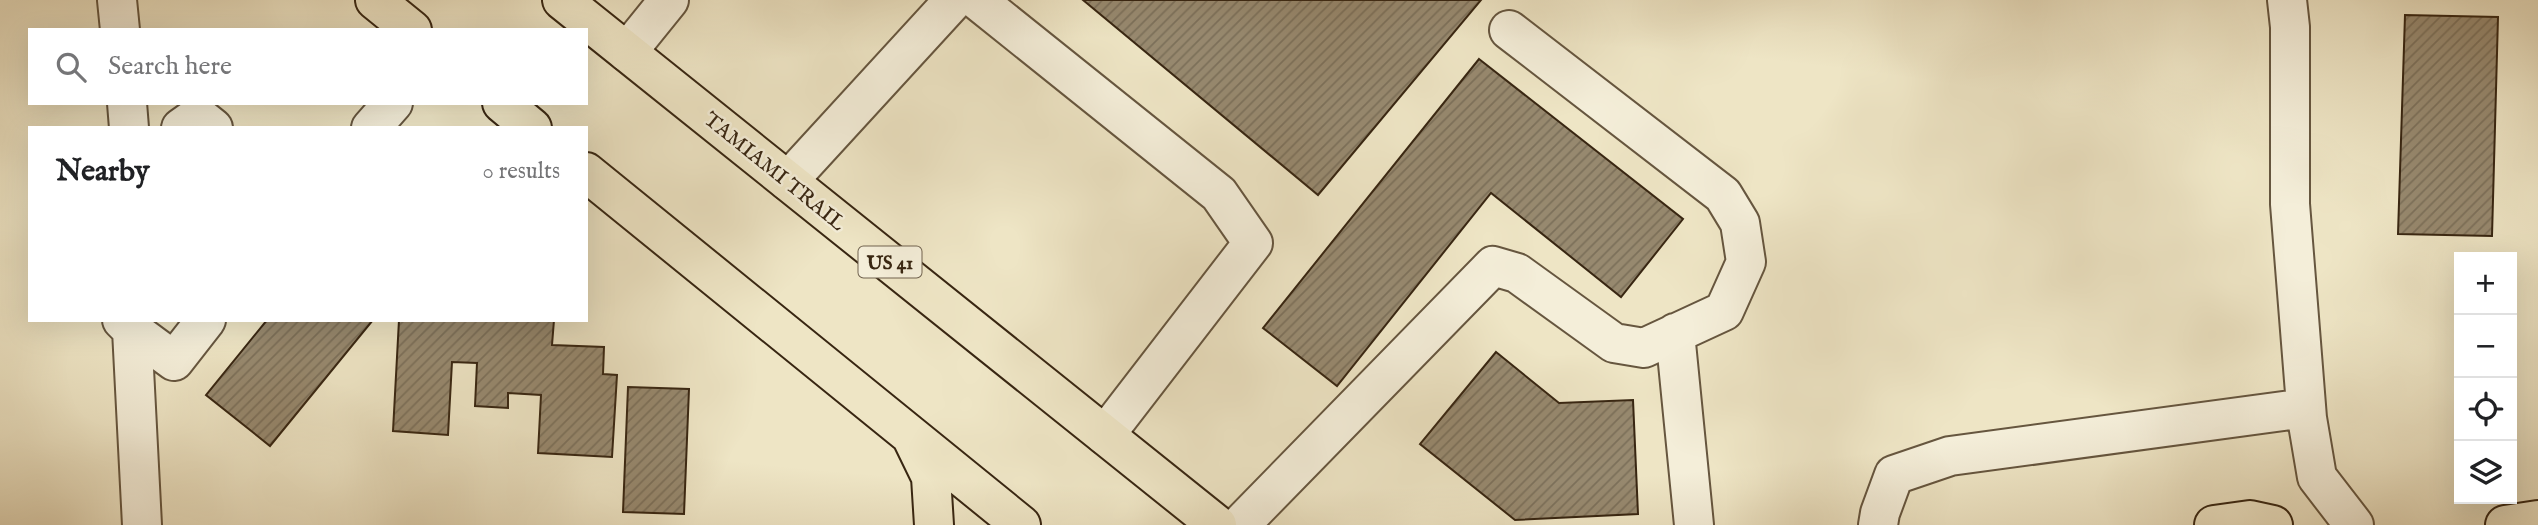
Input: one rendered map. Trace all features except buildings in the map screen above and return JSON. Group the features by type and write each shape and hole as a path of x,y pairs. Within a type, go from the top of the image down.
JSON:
{"main road":[{"path":"375,0 410,28"},
{"name":"TAMIAMI TRAIL","path":"562,0 1217,525"},
{"path":"504,105 530,126"},
{"path":"588,174 1021,525"},
{"path":"910,435 931,477 934,525"},
{"path":"2214,525 2250,520 2273,525"},
{"path":"2505,525 2538,520"}],"lane":[{"path":"117,0 120,28"},
{"path":"627,52 669,0"},
{"path":"788,181 954,0"},
{"path":"977,0 1219,194 1254,243 1105,435"},
{"path":"2287,0 2290,27 2290,204 2305,408 2317,477 2354,525"},
{"path":"1240,525 1493,266 1517,272 1614,343 1644,348 1724,311 1745,262 1740,223 1723,195 1508,30"},
{"path":"127,105 129,126"},
{"path":"373,126 391,105"},
{"path":"183,126 198,116 210,126"},
{"path":"127,325 174,361 204,322"},
{"path":"127,325 142,525"},
{"path":"1675,334 1694,525"},
{"path":"1878,525 1894,475 1950,456 2305,408"}]}
